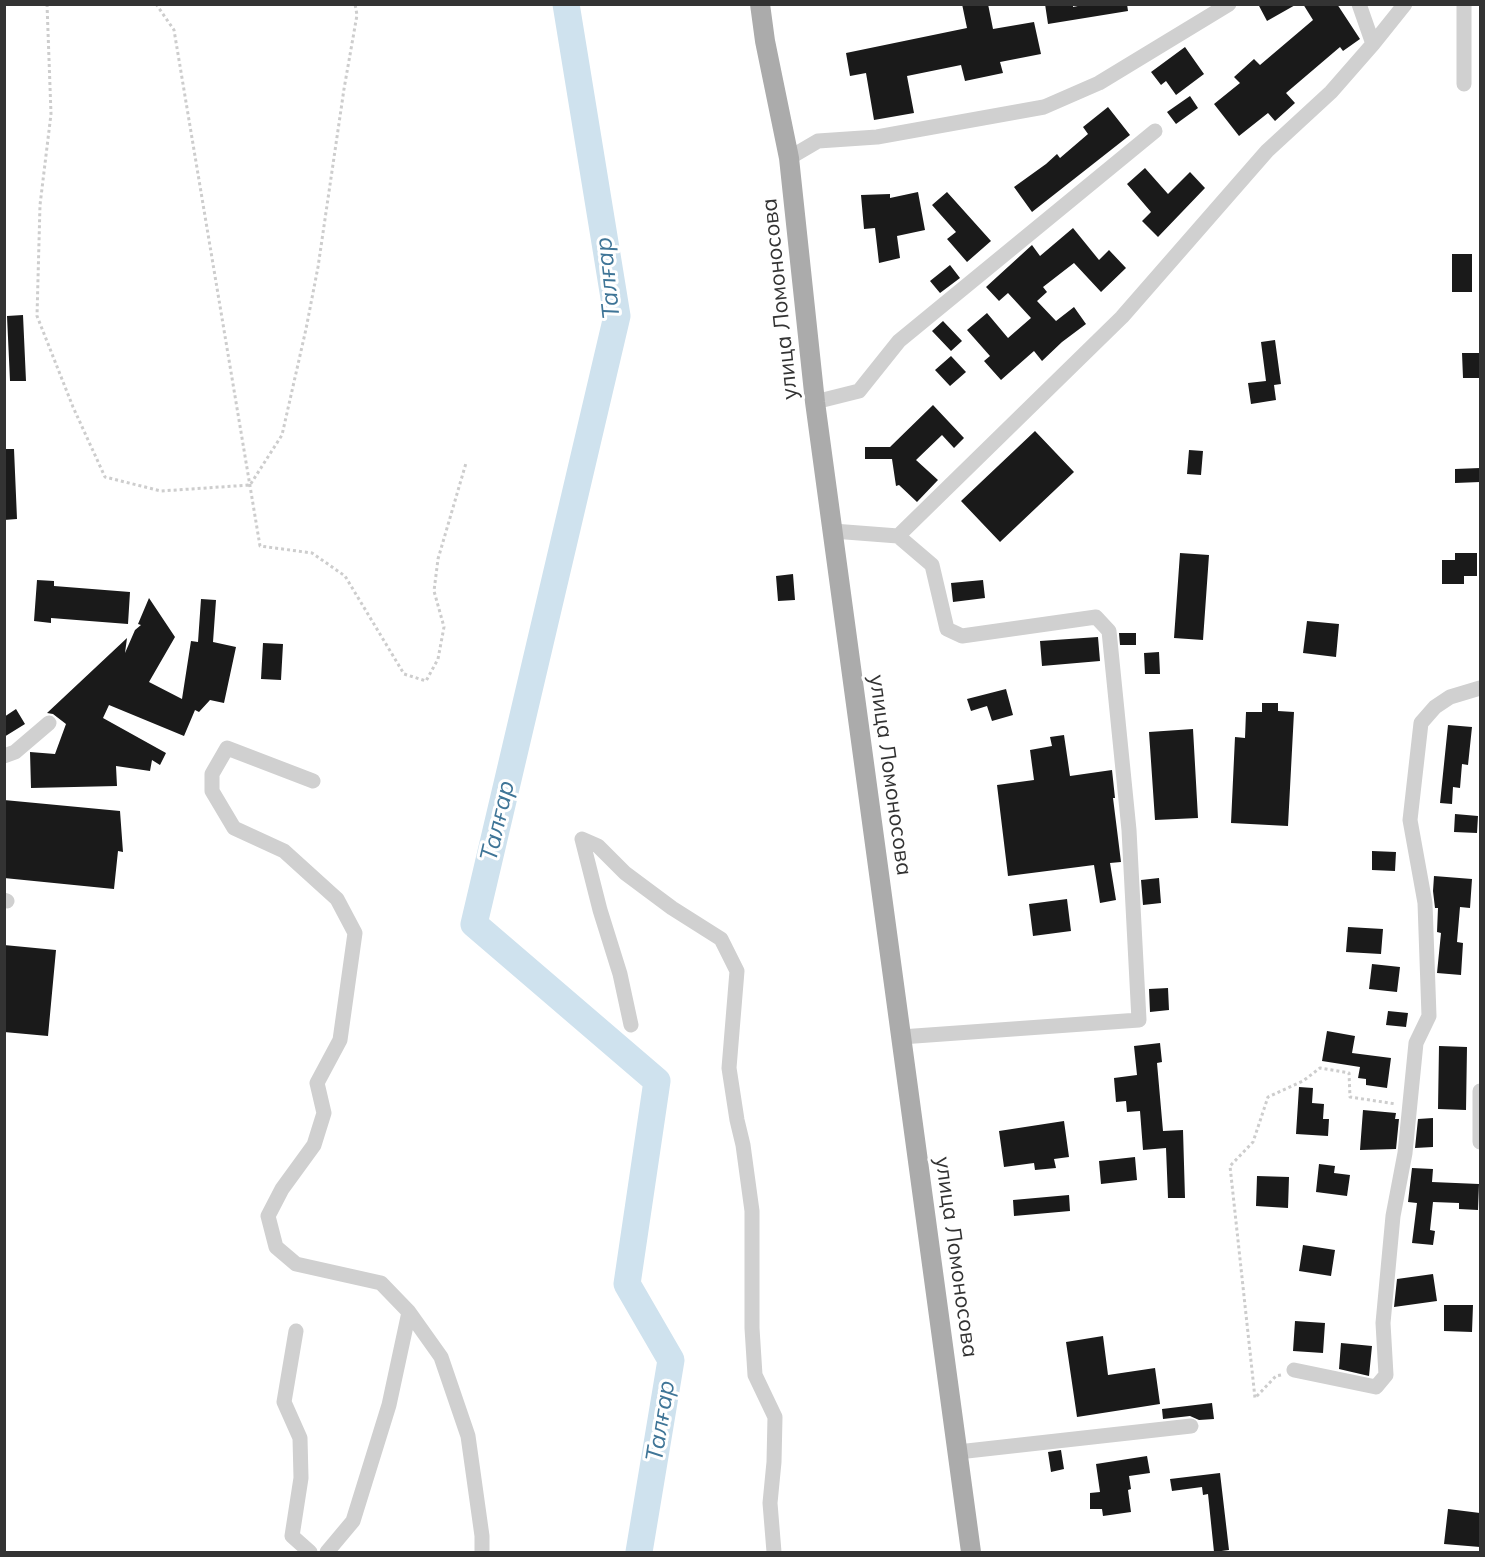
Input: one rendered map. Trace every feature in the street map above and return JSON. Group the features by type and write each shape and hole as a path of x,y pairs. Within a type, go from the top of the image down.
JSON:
{"main road":[{"name":"улица Ломоносова","path":"760,4 765,41 789,158 815,402 971,1552"}],"street":[{"path":"789,158 818,141 877,137 1044,107 1099,83 1229,4"},
{"path":"1359,4 1373,44"},
{"path":"898,536 1122,317 1267,151 1331,92 1405,4"},
{"path":"1464,4 1464,84"},
{"path":"815,402 859,391 899,341 1155,130"},
{"path":"833,531 898,536 932,565 947,629 962,636 1096,617 1109,631 1129,830 1139,1020 902,1037"},
{"path":"1294,1370 1376,1388 1386,1375 1383,1323 1394,1215 1405,1153 1416,1042 1429,1016 1425,903 1410,820 1421,723 1435,707 1450,697 1480,688"},
{"path":"4,756 15,752 49,723"},
{"path":"313,781 227,748 212,774 212,791 234,828 284,851 337,899 355,933 340,1040 317,1083 324,1113 314,1145 282,1189 268,1216 276,1247 296,1264 381,1283 408,1312 441,1357 468,1436 482,1536 482,1552"},
{"path":"631,1024 620,974 600,910 582,839 598,846 625,873 672,908 721,939 737,971 729,1068 752,1211 752,1328 755,1375 775,1417 770,1503 774,1552"},
{"path":"1480,1091 1480,1142"},
{"path":"327,1552 353,1521 389,1405 408,1312"},
{"path":"296,1331 284,1402 300,1438 301,1478 292,1536 310,1552"},
{"path":"958,1452 1191,1426"}],"path":[{"path":"47,4 51,114 40,206 38,316 73,407 105,477 161,490 250,485"},
{"path":"156,4 174,30 260,546 312,554 345,576 404,674 426,681 438,659 444,627 434,591 438,559 466,463"},
{"path":"250,485 282,435 306,329 357,15 355,4"},
{"path":"1294,1370 1276,1376 1255,1398 1230,1166 1254,1142 1268,1097 1303,1081 1320,1068 1349,1073 1350,1097 1410,1106"}],"building":[{"path":"962,4 988,4 993,29 1034,22 1041,54 1000,62 1003,73 965,81 961,65 907,76 914,113 874,120 866,73 850,76 846,53 967,28"},
{"path":"1045,4 1073,4 1073,7 1087,4 1127,4 1128,11 1048,24"},
{"path":"1258,4 1297,4 1267,21"},
{"path":"1303,4 1337,4 1360,39 1343,51 1340,47 1286,93 1295,103 1275,121 1268,113 1239,136 1214,104 1240,83 1234,77 1254,59 1260,65 1313,20"},
{"path":"1185,47 1204,74 1176,95 1166,81 1161,85 1151,72"},
{"path":"1190,96 1198,108 1176,124 1167,112"},
{"path":"1108,107 1130,135 1032,212 1014,187 1057,154 1060,158 1088,134 1083,127"},
{"path":"1145,168 1168,194 1190,172 1205,188 1158,237 1142,221 1151,212 1127,184"},
{"path":"918,192 925,230 897,236 900,258 879,263 875,228 864,229 861,195 890,194 890,198"},
{"path":"947,192 991,241 967,262 947,239 956,232 932,205"},
{"path":"1073,228 1099,260 1109,250 1126,268 1101,292 1074,263 1043,287 1047,292 1037,301 1056,321 1074,307 1086,324 1042,361 1034,351 1001,380 984,361 990,356 967,330 987,313 1008,338 1031,318 1008,293 999,301 986,287 1032,245 1040,256"},
{"path":"1452,254 1472,254 1472,292 1452,292"},
{"path":"950,265 960,278 940,293 930,281"},
{"path":"23,315 26,381 10,381 7,316"},
{"path":"943,321 962,341 951,351 932,331"},
{"path":"1275,340 1281,384 1274,385 1276,400 1251,404 1248,383 1266,381 1261,342"},
{"path":"1462,353 1480,353 1480,378 1463,378"},
{"path":"951,356 966,372 950,386 935,370"},
{"path":"933,405 964,438 954,448 942,435 916,460 938,480 917,502 899,485 896,486 892,459 865,459 865,447 890,447"},
{"path":"1035,431 1074,472 1000,542 961,501"},
{"path":"4,449 14,449 17,519 4,520"},
{"path":"1189,450 1203,451 1201,475 1187,474"},
{"path":"1480,468 1480,482 1455,483 1455,469"},
{"path":"1180,553 1209,555 1203,640 1174,638"},
{"path":"1455,553 1477,553 1477,576 1464,576 1464,584 1442,584 1442,560 1455,560"},
{"path":"793,574 795,600 778,601 776,576"},
{"path":"37,580 54,581 54,586 130,592 128,624 51,618 51,623 34,621"},
{"path":"983,580 985,598 953,602 951,583"},
{"path":"149,598 175,637 149,682 182,699 191,641 198,642 201,599 216,600 213,642 236,647 224,703 210,700 199,712 195,710 184,736 109,705 103,718 166,753 160,765 152,760 150,771 116,766 117,786 31,788 30,752 55,754 66,724 53,714 47,713 127,638 125,653 135,630 141,625 138,624"},
{"path":"1307,621 1339,624 1336,657 1303,653"},
{"path":"1119,633 1136,633 1136,645 1120,645"},
{"path":"1098,637 1100,661 1042,666 1040,641"},
{"path":"263,643 283,644 281,680 261,679"},
{"path":"1159,652 1160,674 1145,674 1144,653"},
{"path":"1006,689 1013,715 992,721 987,706 971,711 967,699"},
{"path":"1262,703 1278,703 1278,711 1294,712 1288,826 1231,823 1235,737 1245,738 1246,712 1262,712"},
{"path":"16,709 25,724 4,737 4,717"},
{"path":"1448,725 1472,727 1468,765 1462,764 1460,788 1453,787 1452,804 1440,803"},
{"path":"1193,729 1198,818 1155,820 1149,732"},
{"path":"1064,735 1070,776 1112,770 1121,862 1110,863 1116,900 1100,903 1094,865 1008,876 997,785 1034,780 1030,750 1052,746 1050,737"},
{"path":"4,800 120,811 123,852 118,851 114,889 4,878"},
{"path":"1455,814 1478,816 1477,833 1454,832"},
{"path":"1372,851 1396,852 1395,871 1372,870"},
{"path":"1434,876 1472,879 1470,908 1460,907 1457,942 1463,943 1461,975 1437,973 1441,933 1437,932 1438,908 1435,908"},
{"path":"1159,878 1161,903 1143,905 1141,880"},
{"path":"1067,899 1071,931 1033,936 1029,904"},
{"path":"1348,927 1383,929 1381,954 1346,952"},
{"path":"4,945 56,950 48,1036 4,1032"},
{"path":"1372,964 1400,967 1397,992 1369,989"},
{"path":"1168,988 1169,1010 1150,1012 1149,989"},
{"path":"1388,1011 1408,1013 1406,1027 1386,1025"},
{"path":"1327,1031 1355,1036 1352,1053 1391,1058 1387,1088 1366,1085 1366,1079 1358,1078 1360,1067 1322,1061"},
{"path":"1160,1043 1162,1062 1157,1063 1163,1131 1183,1130 1185,1198 1168,1198 1166,1148 1143,1150 1140,1111 1127,1112 1126,1101 1116,1102 1114,1078 1137,1075 1134,1046"},
{"path":"1439,1046 1467,1047 1466,1110 1438,1109"},
{"path":"1299,1087 1313,1088 1312,1103 1324,1104 1323,1119 1329,1119 1328,1136 1296,1134"},
{"path":"1363,1110 1396,1113 1395,1119 1399,1119 1396,1149 1360,1150"},
{"path":"1433,1118 1433,1147 1415,1148 1418,1119"},
{"path":"1064,1121 1069,1157 1054,1159 1056,1168 1035,1170 1034,1163 1004,1167 999,1131"},
{"path":"1135,1157 1137,1180 1101,1184 1099,1161"},
{"path":"1319,1164 1335,1166 1334,1173 1350,1175 1347,1196 1316,1192"},
{"path":"1412,1168 1433,1169 1432,1182 1479,1184 1478,1210 1459,1209 1459,1203 1433,1202 1430,1230 1435,1231 1433,1245 1412,1243 1417,1203 1408,1202"},
{"path":"1257,1176 1289,1177 1288,1208 1256,1206"},
{"path":"1069,1195 1070,1211 1014,1216 1013,1200"},
{"path":"1303,1245 1335,1250 1331,1276 1299,1271"},
{"path":"1433,1274 1437,1301 1394,1307 1397,1279"},
{"path":"1444,1305 1473,1305 1472,1332 1444,1331"},
{"path":"1295,1321 1325,1323 1323,1353 1293,1351"},
{"path":"1103,1336 1108,1375 1155,1368 1160,1404 1077,1417 1066,1342"},
{"path":"1341,1343 1372,1346 1369,1376 1339,1369"},
{"path":"1212,1403 1214,1419 1199,1420 1190,1416 1163,1419 1162,1409"},
{"path":"1061,1450 1064,1469 1051,1472 1048,1452"},
{"path":"1147,1456 1150,1473 1129,1476 1131,1512 1103,1516 1102,1509 1090,1509 1090,1493 1100,1492 1096,1464"},
{"path":"1220,1473 1229,1550 1214,1552 1208,1494 1203,1495 1202,1487 1172,1491 1170,1479"},
{"path":"1448,1509 1480,1513 1480,1547 1444,1544"}],"waterway":[{"name":"Талғар","path":"566,4 617,316 474,924 657,1081 627,1284 671,1360 639,1552"}]}
